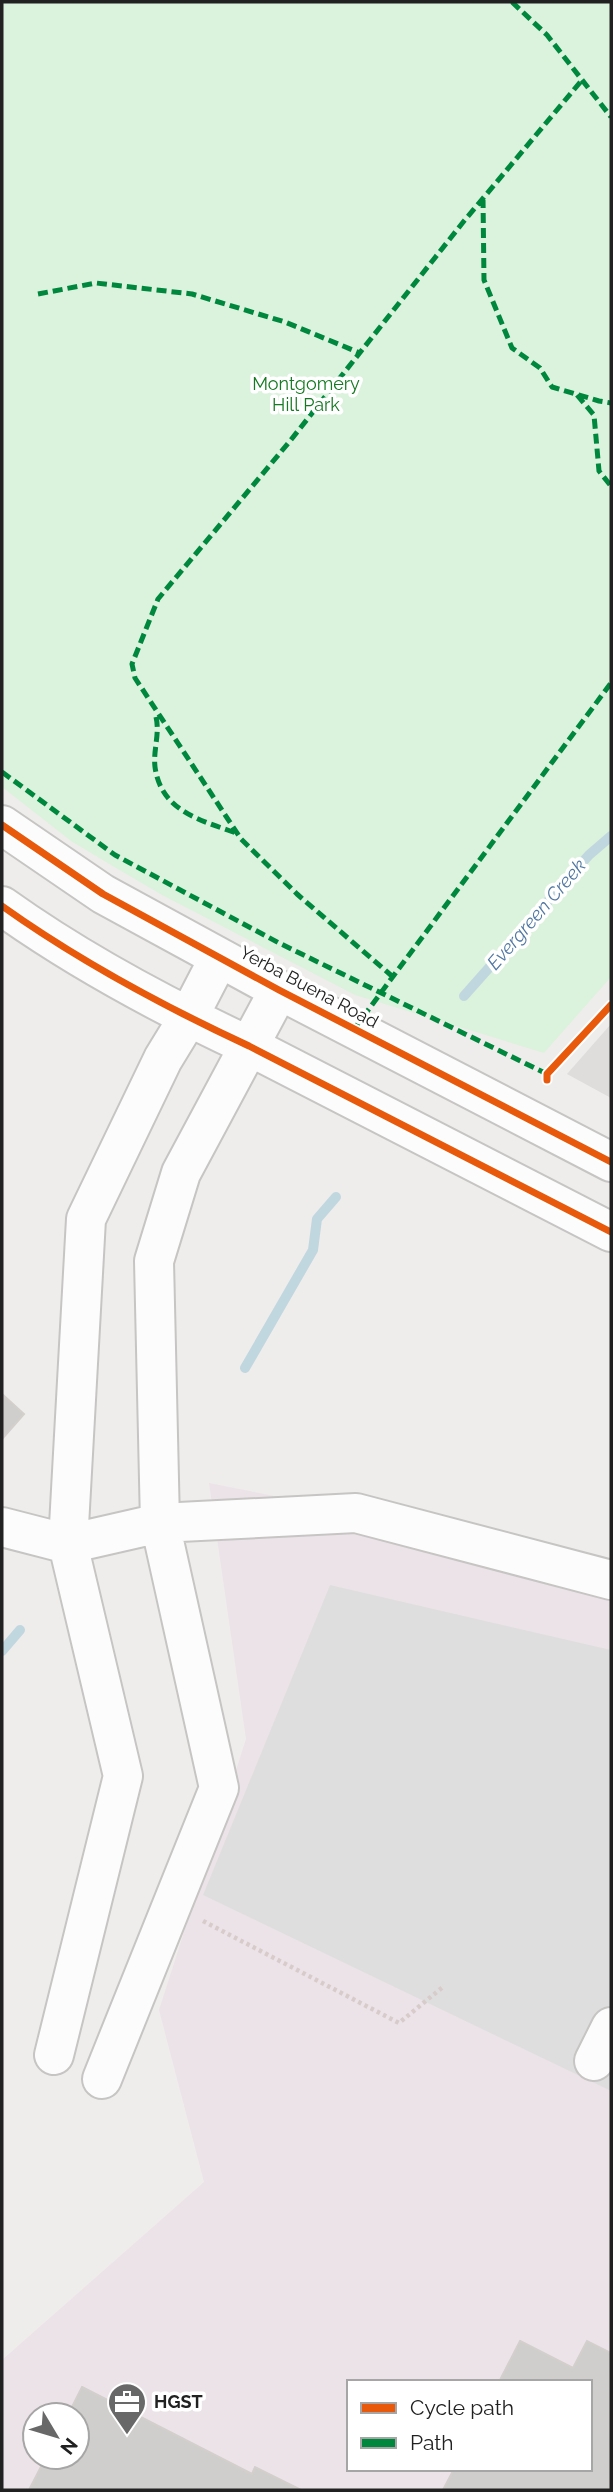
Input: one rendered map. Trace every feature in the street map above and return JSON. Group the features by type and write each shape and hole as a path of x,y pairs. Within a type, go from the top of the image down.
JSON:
{"street":[{"name":"Yerba Buena Road","path":"2,825 103,894 279,990 611,1161"},
{"path":"2,906 46,937 188,1018 248,1046 611,1232"},
{"path":"54,2055 123,1776 68,1544 86,1219 163,1059 219,958"},
{"path":"102,2079 219,1788 160,1523 154,1261 181,1173 279,990"},
{"path":"2,1527 68,1544 160,1523 356,1513 611,1580"},
{"path":"594,2061 611,2027"}],"path":[{"path":"202,1920 399,2023 444,1986"}],"shaded area":[{"path":"611,1024 611,1098 567,1074"},
{"path":"209,1483 611,1563 611,2490 2,2490 2,2360 204,2182 159,2010 246,1739"},
{"path":"330,1585 611,1650 611,2091 203,1895"}],"green space":[{"name":"Montgomery Hill Park","path":"2,2 611,2 611,977 544,1053 355,995 162,895 116,868 71,841 2,787"}],"building":[{"path":"2,1394 24,1414 2,1439"},
{"path":"520,2341 573,2368 587,2341 611,2353 611,2490 443,2490 453,2471 592,2471 592,2380 500,2380"},
{"name":"HGST","path":"82,2387 252,2474 255,2467 301,2490 29,2490 39,2471 91,2471 91,2401 75,2401"}],"waterway":[{"name":"Evergreen Creek","path":"464,996 589,855 611,836"},
{"name":"Evergreen Creek","path":"245,1368 313,1250 317,1219 336,1197"},
{"name":"Evergreen Creek","path":"2,1651 20,1630"}],"marked path":[{"path":"512,2 547,35 611,117"},
{"path":"393,977 297,894 241,839 135,678 132,664 158,599 290,441 464,221 582,80"},
{"path":"483,198 484,280 512,348 540,368 552,387 611,403"},
{"path":"38,294 96,283 192,294 285,322 360,353"},
{"path":"577,395 594,415 599,471 611,486"},
{"path":"354,1029 611,683"},
{"path":"156,717 155,767 165,794 184,812 236,833"},
{"path":"2,772 115,855 279,943 547,1074"}],"cycle path":[{"path":"2,825 103,894 279,990 611,1162"},
{"path":"2,906 91,964 153,999 611,1232"},
{"path":"547,1080 547,1074 611,1005"}],"place":[{"name":"HGST","path":"127,2436"}]}
